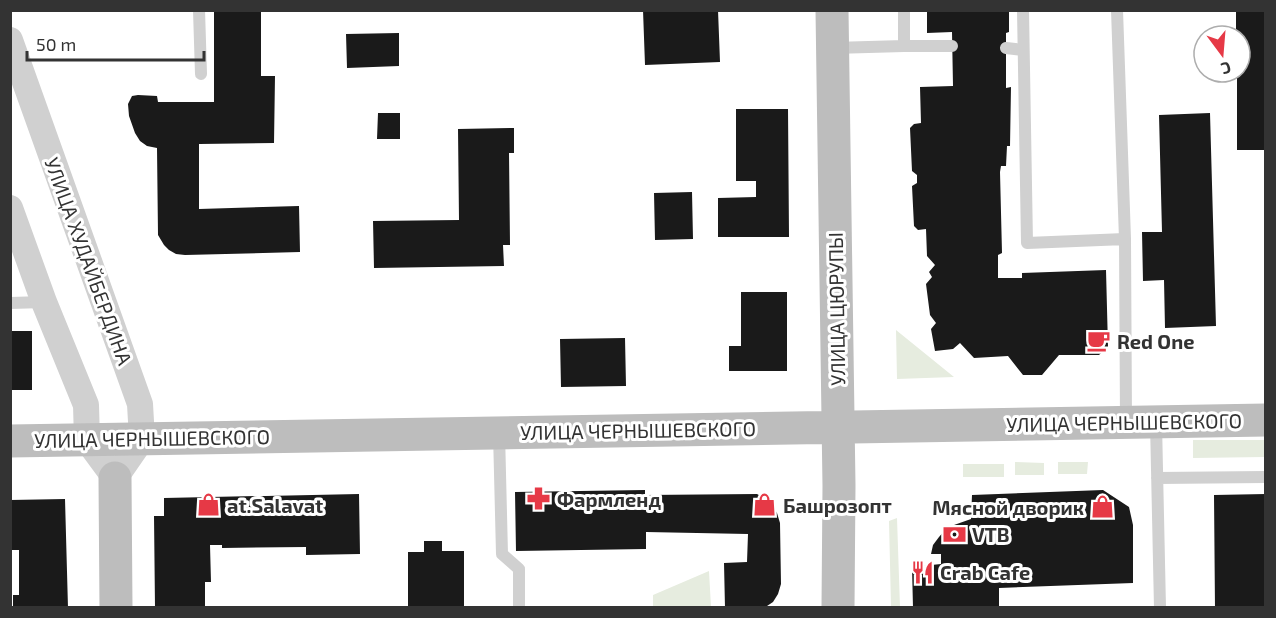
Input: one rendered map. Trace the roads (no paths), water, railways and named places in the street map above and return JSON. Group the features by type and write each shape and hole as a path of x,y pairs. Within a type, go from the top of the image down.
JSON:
{"street":[{"name":"УЛИЦА ЦЮРУПЫ","path":"831,10 838,427 838,608"},
{"name":"УЛИЦА ХУДАЙБЕРДИНА","path":"10,40 140,404 142,439"},
{"path":"10,208 44,302 86,405 87,440 115,478"},
{"name":"УЛИЦА ЧЕРНЫШЕВСКОГО","path":"10,441 1266,420"},
{"path":"116,608 115,478 142,439"}],"lane":[{"path":"199,10 201,74"},
{"path":"904,10 904,46"},
{"path":"1023,10 1027,243 1125,239"},
{"path":"1118,10 1125,239 1141,422 1157,478 1160,608"},
{"path":"832,48 952,46"},
{"path":"1006,48 1023,50"},
{"path":"10,303 44,302"},
{"path":"499,432 502,554 519,569 519,608"},
{"path":"1157,478 1266,477"}],"place":[{"name":"Red One","path":"1099,341"},
{"name":"Фармленд","path":"539,499"},
{"name":"at.Salavat","path":"209,505"},
{"name":"Башрозопт","path":"765,505"},
{"name":"Мясной дворик","path":"1102,507"},
{"name":"VTB","path":"954,534"},
{"name":"Crab Cafe","path":"922,572"}]}
